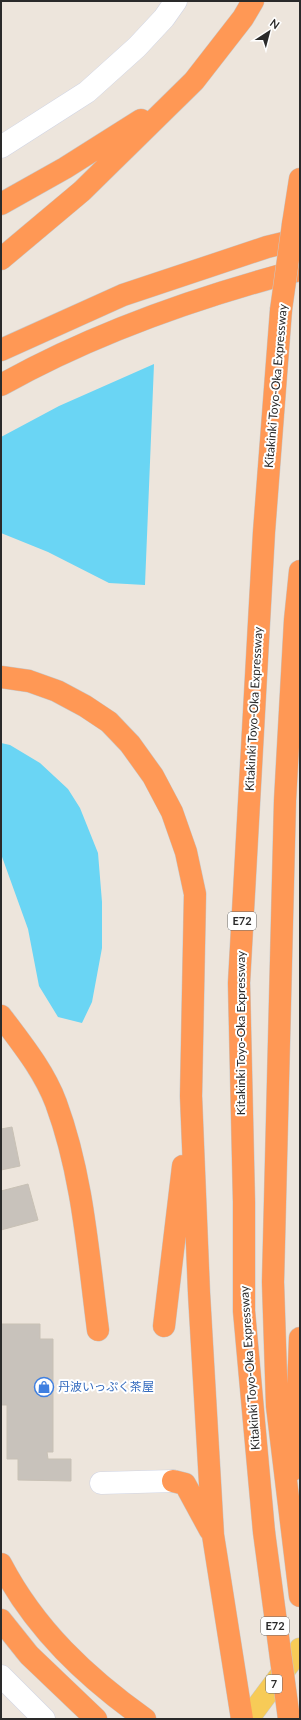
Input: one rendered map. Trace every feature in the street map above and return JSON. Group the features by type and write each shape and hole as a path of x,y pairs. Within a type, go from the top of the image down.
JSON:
{"highway":[{"path":"1,259 82,192 194,81 243,18 253,1"},
{"path":"1,204 102,145 144,118 194,81"},
{"name":"Kitakinki Toyo-Oka Expressway","path":"289,1719 271,1594 264,1532 244,1311 244,1202 238,983 264,532 281,310 297,232 300,179"},
{"path":"1,350 123,296 267,247 297,232"},
{"path":"1,385 45,361 152,317 230,289 300,270"},
{"name":"Kitakinki Toyo-Oka Expressway","path":"300,571 295,620 285,801 273,1282 278,1406 286,1491 300,1596"},
{"path":"1,677 29,681 57,691 85,706 109,722 130,744 153,776 172,812 186,852 195,894 191,1096 199,1293 213,1535 242,1719"},
{"path":"1,1016 33,1059 56,1103 77,1175 98,1330"},
{"path":"164,1326 191,1096"},
{"path":"286,1491 296,1443 300,1338"},
{"path":"173,1481 184,1484 213,1535"},
{"path":"1,1564 12,1584 42,1628 89,1676 145,1719"},
{"path":"1,1620 28,1655 96,1719"}],"main road":[{"name":"7","path":"248,1719 300,1649"}],"street":[{"path":"1,147 87,92 137,47 164,18 176,1"},
{"path":"101,1483 173,1481"},
{"path":"1,1676 44,1719"}],"water":[{"path":"154,364 145,585 109,583 48,552 1,533 1,437 59,406"},
{"path":"1,743 10,745 40,763 68,789 80,808 98,853 102,902 102,948 92,1002 82,1023 58,1017 39,986 28,929 1,854"}],"building":[{"path":"12,1127 20,1166 1,1170 1,1129"},
{"path":"28,1184 38,1220 1,1230 1,1191"},
{"path":"1,1324 40,1324 40,1339 53,1339 53,1452 47,1452 48,1459 71,1459 71,1481 18,1480 18,1459 7,1459 7,1405 1,1405"}],"place":[{"name":"丹波いっぷく茶屋","path":"44,1387"}]}
